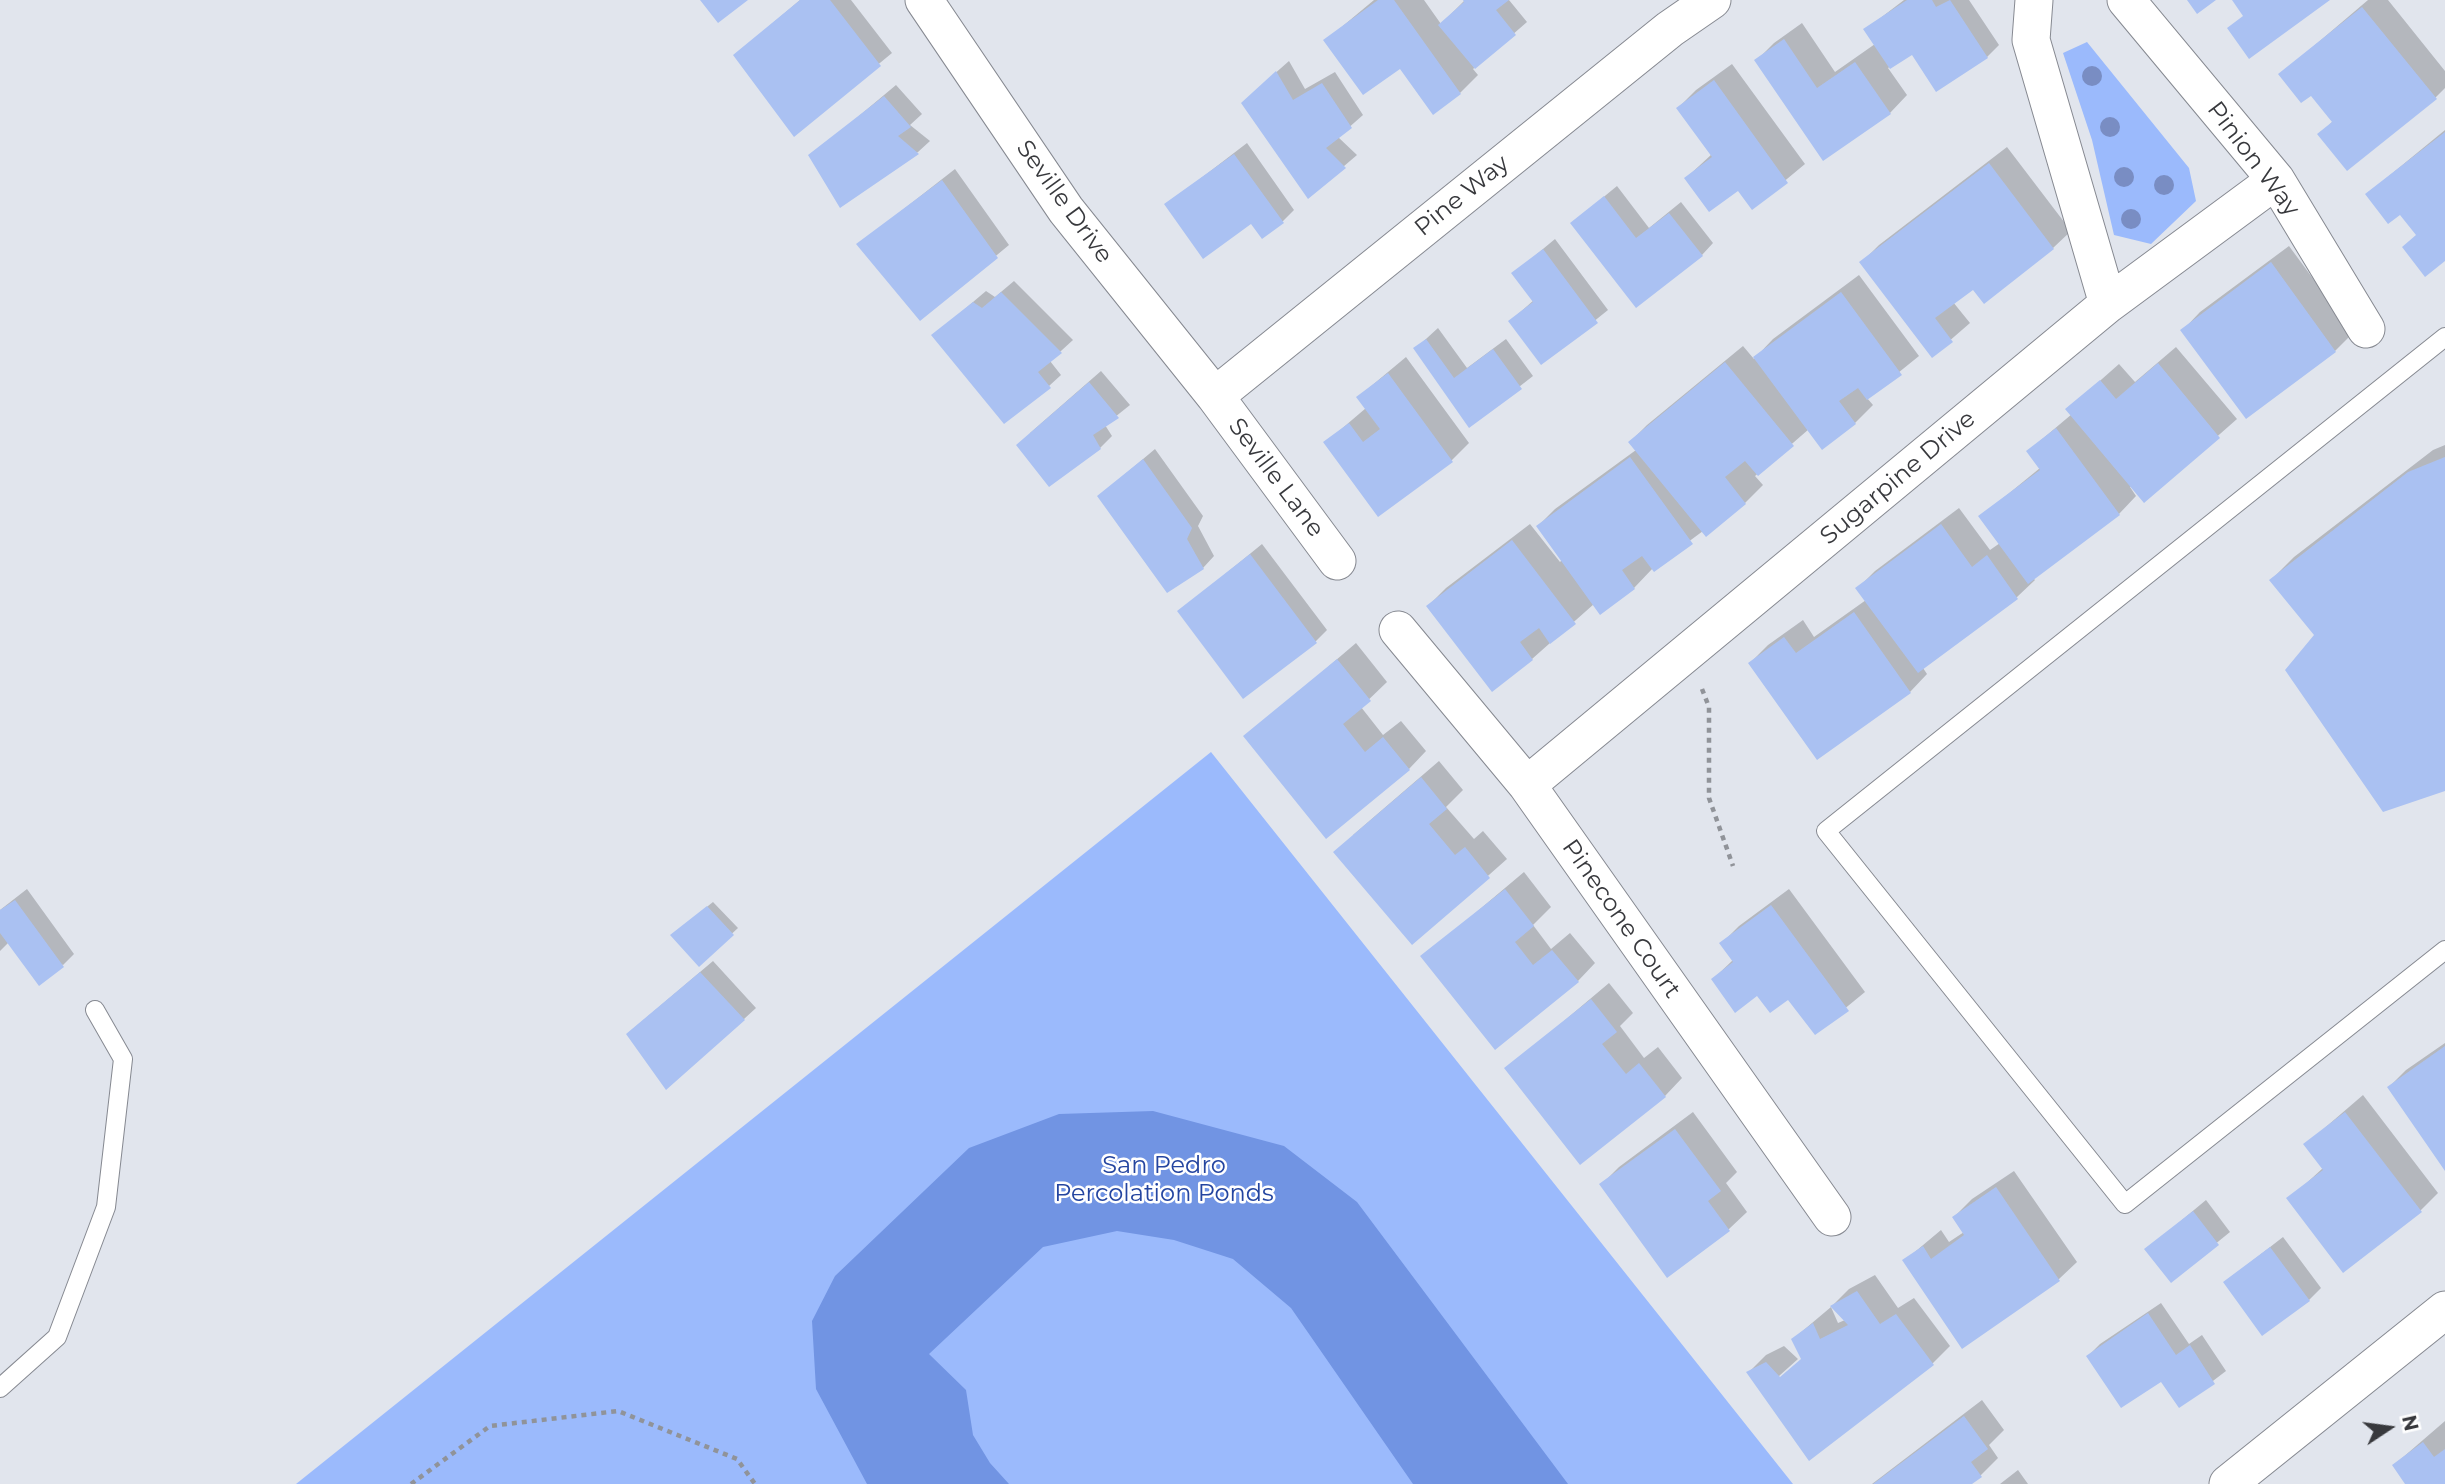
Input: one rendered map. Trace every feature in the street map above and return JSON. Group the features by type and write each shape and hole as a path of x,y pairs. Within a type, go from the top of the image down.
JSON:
{"street":[{"name":"Pine Way","path":"1215,396 1670,29 1712,0"},
{"path":"2034,0 2031,40 2108,304"},
{"name":"Pinion Way","path":"2126,0 2276,180 2366,329"},
{"name":"Seville Drive","path":"936,4 1066,209 1215,396"},
{"name":"Sugarpine Drive","path":"1527,785 2108,304 2276,180"},
{"name":"Seville Lane","path":"1215,396 1337,561"},
{"name":"Pinecone Court","path":"1398,630 1527,785 1832,1217"},
{"path":"2228,1484 2445,1310"}],"lane":[{"path":"2445,337 1826,831 2125,1205 2445,950"},
{"path":"0,1388 57,1338 106,1207 123,1059 95,1010"}],"path":[{"path":"1688,652 1709,707 1709,798 1734,866"},
{"path":"411,1484 490,1426 618,1411 737,1459 755,1484"}],"green space":[{"path":"2087,42 2189,168 2196,201 2151,244 2114,235 2092,140 2063,53"},
{"name":"San Pedro Percolation Ponds","path":"1211,752 1793,1484 296,1484"}],"shaded area":[{"path":"1153,1111 1284,1146 1357,1202 1568,1484 1413,1484 1291,1308 1233,1259 1174,1240 1117,1231 1043,1247 929,1354 966,1390 973,1435 990,1463 1009,1484 867,1484 816,1389 812,1321 835,1276 969,1148 1059,1114"}],"building":[{"path":"700,0 748,0 718,23"},
{"path":"800,0 830,0 881,66 794,137 733,55"},
{"path":"1378,0 1394,0 1461,94 1433,115 1400,69 1363,95 1323,40"},
{"path":"1463,0 1509,0 1496,10 1516,35 1475,69 1438,25 1464,2"},
{"path":"1907,0 1932,0 1936,7 1950,0 1988,58 1936,92 1912,55 1890,69 1863,29"},
{"path":"2187,0 2216,0 2197,14"},
{"path":"2232,0 2330,0 2249,59 2227,28 2243,16"},
{"path":"2362,7 2437,99 2347,171 2317,134 2332,122 2311,96 2301,103 2278,74"},
{"path":"1784,39 1817,88 1855,62 1891,114 1823,161 1754,60"},
{"path":"1276,71 1293,100 1322,83 1352,128 1326,148 1346,168 1308,199 1241,103"},
{"path":"1714,80 1788,183 1752,210 1738,191 1709,212 1684,178 1712,157 1676,108"},
{"path":"884,96 911,127 898,136 919,154 840,208 808,155"},
{"path":"2445,132 2445,261 2425,277 2402,247 2416,235 2400,215 2388,224 2365,194"},
{"path":"1234,154 1284,223 1262,239 1251,224 1203,259 1164,204"},
{"path":"1989,163 2054,249 1984,304 1973,290 1935,318 1953,342 1932,358 1859,262"},
{"path":"942,180 998,258 920,321 856,244"},
{"path":"1604,196 1636,238 1669,213 1703,256 1636,308 1570,223"},
{"path":"1543,249 1598,323 1541,365 1508,321 1533,302 1511,273"},
{"path":"2271,262 2336,352 2246,419 2180,330"},
{"path":"1001,292 1062,353 1038,372 1051,388 1004,424 931,335 973,302 982,308"},
{"path":"1841,292 1902,375 1867,400 1858,388 1839,401 1856,424 1822,450 1753,357"},
{"path":"1426,339 1454,378 1493,349 1522,389 1469,428 1413,348"},
{"path":"1725,362 1794,446 1758,476 1745,461 1725,477 1746,504 1706,537 1628,442"},
{"path":"2158,363 2220,438 2144,503 2065,409 2100,380 2116,399"},
{"path":"1388,373 1453,462 1378,517 1323,442 1349,423 1363,442 1380,429 1356,397"},
{"path":"1089,382 1119,418 1093,435 1101,449 1049,487 1016,445"},
{"path":"2056,428 2120,515 2028,584 1978,516 2040,470 2026,451"},
{"path":"1630,457 1693,544 1654,572 1642,556 1622,570 1635,589 1600,615 1536,526"},
{"path":"2445,457 2445,791 2383,812 2285,670 2314,635 2269,580 2408,472"},
{"path":"1143,459 1192,528 1187,539 1204,569 1167,593 1097,496"},
{"path":"1941,524 1972,567 1987,555 2018,599 1918,673 1855,588"},
{"path":"1512,540 1576,624 1550,644 1539,628 1520,642 1533,660 1492,692 1426,606"},
{"path":"1250,554 1317,643 1243,699 1177,611"},
{"path":"1854,612 1911,693 1817,760 1748,663 1784,637 1796,653"},
{"path":"1337,659 1371,701 1343,724 1365,752 1383,737 1410,770 1326,839 1243,736"},
{"path":"1421,777 1447,809 1429,824 1455,855 1465,847 1490,878 1412,945 1333,852"},
{"path":"1505,889 1534,926 1515,942 1533,965 1552,950 1579,982 1495,1050 1420,956"},
{"path":"15,900 64,967 39,986 0,933 0,910"},
{"path":"1771,905 1849,1011 1815,1035 1788,1000 1770,1013 1757,996 1735,1013 1711,979 1733,962 1719,943"},
{"path":"707,906 734,935 699,967 670,935"},
{"path":"700,972 745,1020 666,1090 626,1034"},
{"path":"1591,999 1617,1032 1602,1044 1626,1074 1639,1063 1666,1097 1580,1165 1504,1068"},
{"path":"2445,1046 2445,1171 2387,1087"},
{"path":"2345,1112 2422,1212 2343,1273 2286,1198 2323,1170 2303,1144"},
{"path":"1675,1129 1721,1191 1708,1201 1730,1231 1667,1278 1599,1184"},
{"path":"1996,1187 2060,1281 1962,1349 1902,1260 1923,1246 1931,1259 1964,1235 1952,1217"},
{"path":"2193,1211 2219,1245 2171,1283 2144,1249"},
{"path":"2270,1247 2310,1301 2262,1336 2223,1282"},
{"path":"1857,1291 1880,1324 1896,1314 1934,1365 1809,1461 1746,1372 1766,1362 1780,1377 1801,1359 1791,1339 1813,1323 1820,1339 1848,1325 1830,1306"},
{"path":"2148,1313 2176,1355 2190,1345 2215,1384 2179,1408 2161,1382 2121,1408 2086,1356"},
{"path":"1964,1416 1988,1449 1971,1462 1982,1477 1972,1484 1873,1484"},
{"path":"2423,1442 2434,1457 2445,1449 2445,1484 2405,1484 2392,1465"}]}
